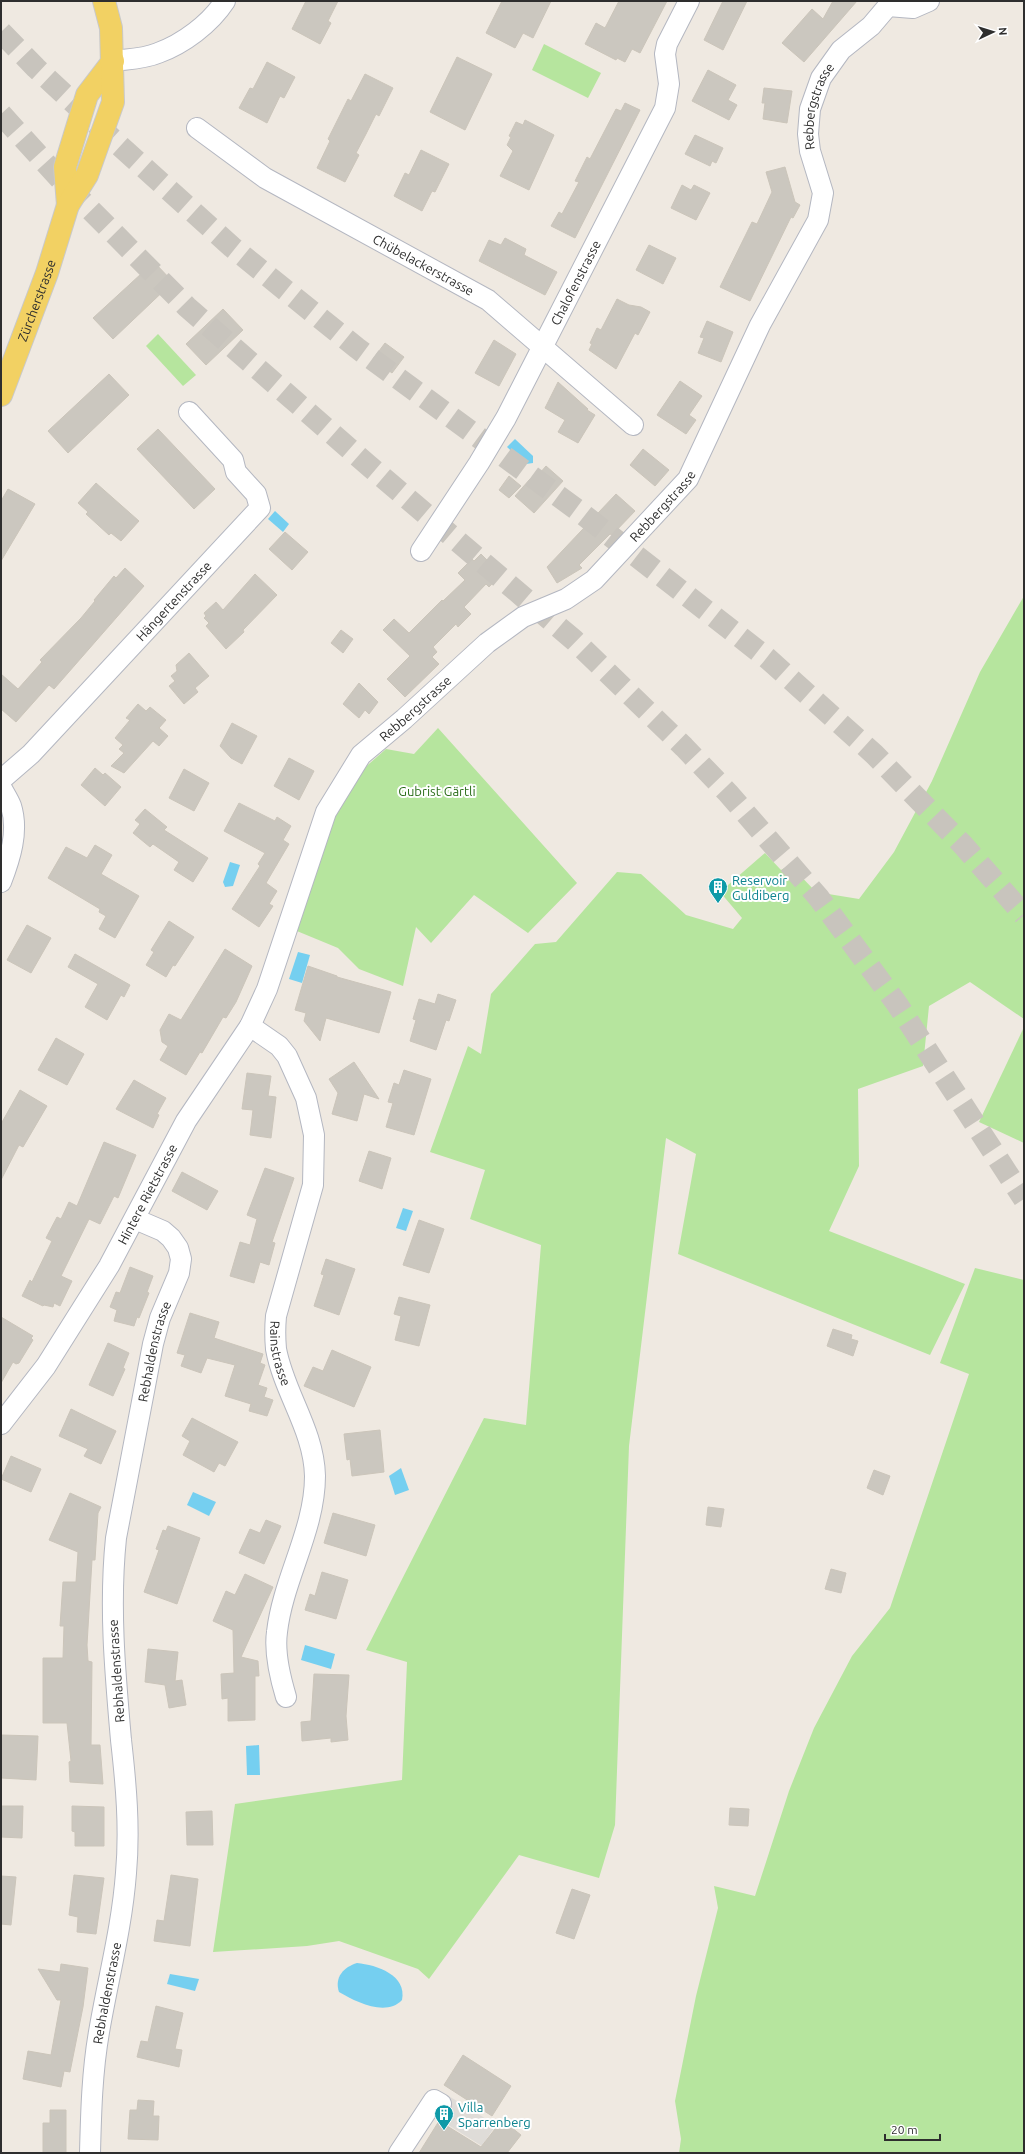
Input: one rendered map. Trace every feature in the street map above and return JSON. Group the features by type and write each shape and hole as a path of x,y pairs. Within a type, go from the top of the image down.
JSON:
{"main road":[{"name":"Zürcherstrasse","path":"3,388 47,273 68,205 87,175 113,102 111,28 104,1"}],"street":[{"path":"113,61 144,57 158,53 182,42 204,24 225,1"},
{"name":"Chalofenstrasse","path":"420,551 487,450 506,418 664,108 669,84 665,54 667,44 689,1"},
{"name":"Rebbergstrasse","path":"277,956 326,812 361,755 404,719 487,643 523,617 566,599 594,580 688,479 760,325 818,220 823,192 810,151 808,134 810,109 821,78 841,50 871,26 888,4 913,8 929,1"},
{"name":"Chübelackerstrasse","path":"197,128 265,178 488,300 633,425"},
{"name":"Hängertenstrasse","path":"1,780 31,754 260,508 256,494 236,472 233,460 189,412"},
{"path":"1,787 11,807 14,829 10,858 1,882"},
{"name":"Hintere Rietstrasse","path":"1,1424 46,1366 109,1266 186,1121 250,1026 267,989 277,956"},
{"name":"Rainstrasse","path":"250,1026 279,1046 287,1056 306,1098 314,1135 313,1185 276,1316 275,1333 276,1350 308,1437 315,1475 311,1510 276,1633 280,1675 286,1698"},
{"name":"Rebhaldenstrasse","path":"90,2153 91,2102 98,2034 114,1954 126,1873 128,1806 112,1624 115,1545 153,1344 160,1318 179,1273 181,1259 178,1248 172,1238 163,1231 135,1219"},
{"path":"399,2153 434,2100 441,2104"}],"green space":[{"path":"544,44 601,73 588,98 532,70"},
{"path":"158,334 196,375 183,386 146,346"},
{"path":"1024,596 1024,1019 970,982 929,1006 923,1066 858,1089 859,1166 829,1231 965,1284 930,1355 678,1254 696,1154 666,1138 629,1446 615,1825 599,1878 519,1855 429,1979 418,1969 339,1941 307,1946 213,1952 235,1804 402,1780 407,1662 366,1650 484,1418 526,1425 541,1245 470,1219 485,1170 430,1152 468,1046 481,1054 491,994 535,944 556,942 617,872 641,874 686,915 733,929 742,918 720,892 765,853 781,870 790,865 816,892 859,899 894,852 932,781 980,672"},
{"name":"Gubrist Gärtli","path":"438,728 577,883 528,933 474,895 431,943 416,927 403,986 359,969 338,948 292,929 329,816 353,778 386,749 414,754"},
{"path":"1024,1027 1024,1143 979,1122"},
{"path":"975,1268 1024,1280 1024,2153 679,2153 681,2139 675,2101 696,1996 718,1908 714,1886 755,1896 789,1791 814,1728 852,1656 890,1608 969,1374 940,1363"}],"shaded area":[{"path":"447,2095 496,2125 482,2146 434,2116"}],"water":[{"path":"515,439 533,456 533,463 526,464 507,447"},
{"path":"275,511 289,524 283,532 268,519"},
{"path":"230,862 240,865 233,886 225,887 223,882"},
{"path":"298,952 310,955 302,983 289,979"},
{"path":"403,1208 413,1211 406,1231 396,1228"},
{"path":"401,1468 409,1490 395,1495 389,1476"},
{"path":"193,1492 216,1502 209,1516 187,1505"},
{"path":"305,1645 335,1654 331,1669 301,1660"},
{"path":"259,1745 260,1775 247,1775 246,1746"},
{"path":"357,1963 373,1966 389,1973 400,1984 402,2000 395,2005 380,2008 354,2000 339,1992 338,1982 341,1973 348,1967"},
{"path":"170,1974 199,1979 195,1991 167,1984"}],"building":[{"path":"306,1 338,1 328,21 331,23 320,44 292,29"},
{"path":"502,1 551,1 533,38 523,33 515,48 486,33"},
{"path":"619,1 667,1 640,53 632,49 625,62 617,58 616,60 585,44 596,23 605,28"},
{"path":"723,1 747,1 723,50 704,40"},
{"path":"833,1 857,1 804,62 782,43 812,9 823,19"},
{"path":"457,57 492,74 465,130 430,112"},
{"path":"267,62 295,77 284,98 280,96 267,123 239,108 250,88 253,89"},
{"path":"708,70 736,85 728,100 737,105 729,120 692,101"},
{"path":"365,74 393,88 379,116 376,114 356,153 359,155 345,182 317,168 330,141 328,139 348,99 351,101"},
{"path":"764,88 792,91 787,123 763,119 765,103 762,103"},
{"path":"625,103 640,110 575,238 551,226 559,212 562,214 579,182 575,181 587,157 590,159 616,109 621,111"},
{"path":"525,120 554,135 529,190 500,176 513,151 507,145 511,137 509,136 516,122 523,125"},
{"path":"695,135 723,148 716,163 712,161 710,166 685,154"},
{"path":"421,150 449,164 435,192 432,191 422,211 394,196 405,173 409,175"},
{"path":"785,167 795,202 800,205 793,218 791,217 750,301 720,287 752,222 757,224 772,192 766,172"},
{"path":"682,185 691,190 694,185 710,193 696,220 671,208"},
{"path":"505,238 526,249 524,255 557,272 545,295 479,261 489,240 501,245"},
{"path":"649,245 676,258 663,284 636,270"},
{"path":"154,262 173,282 113,339 93,318"},
{"path":"617,299 629,305 641,307 650,312 638,335 635,333 616,369 589,350 592,344 590,343 597,328 601,330"},
{"path":"223,309 243,330 206,365 186,344"},
{"path":"707,321 733,332 721,362 698,353 704,338 700,337"},
{"path":"494,340 516,354 499,386 475,373"},
{"path":"385,343 404,357 392,373 373,359"},
{"path":"109,374 129,395 68,453 48,431"},
{"path":"680,381 702,396 689,415 696,420 686,434 657,415"},
{"path":"558,382 588,409 587,410 595,415 578,443 558,432 565,420 545,408"},
{"path":"158,429 215,489 194,509 137,449"},
{"path":"643,449 669,470 655,486 630,465"},
{"path":"546,466 563,481 534,513 515,496 530,479 533,481"},
{"path":"509,476 521,486 509,498 499,490"},
{"path":"96,483 139,521 121,541 111,533 109,535 86,514 88,512 78,503"},
{"path":"8,489 35,504 1,561 1,501"},
{"path":"616,494 635,511 612,535 610,534 579,565 582,568 557,583 547,567"},
{"path":"285,532 308,552 292,570 269,549"},
{"path":"481,554 501,574 489,587 486,584 464,607 471,614 458,627 456,624 433,647 437,652 432,657 439,664 405,697 387,679 410,656 383,630 394,619 409,633 442,600 443,601 465,580 458,573 472,559 474,561"},
{"path":"125,568 144,586 54,689 49,685 16,722 1,709 1,674 18,689 42,662 40,660 81,618 114,576 116,578"},
{"path":"255,574 277,595 243,630 244,632 226,649 206,626 209,623 204,618 206,616 204,613 216,602 223,610"},
{"path":"341,630 353,639 343,653 331,643"},
{"path":"189,653 209,676 195,688 198,692 184,704 169,686 175,681 171,676 177,671 176,665"},
{"path":"359,683 378,702 369,714 365,710 359,718 343,704"},
{"path":"138,704 146,711 150,707 166,720 159,728 168,736 159,746 153,741 124,773 111,766 124,753 119,749 123,745 115,738 130,720 126,718"},
{"path":"232,723 257,736 242,764 231,758 220,746"},
{"path":"289,758 314,771 299,800 274,786"},
{"path":"95,768 103,775 105,773 121,787 105,806 81,785"},
{"path":"184,769 209,783 194,811 169,798"},
{"path":"239,803 275,821 277,817 291,826 283,840 289,844 266,883 277,891 269,904 273,906 259,927 232,909 260,866 258,864 265,853 224,831"},
{"path":"145,809 167,827 164,830 208,858 193,882 174,870 179,862 153,844 150,847 133,833 140,824 135,820"},
{"path":"95,845 112,855 101,874 139,896 115,938 99,929 106,916 99,912 100,909 48,878 66,847 87,858"},
{"path":"169,921 194,937 166,977 146,965 154,952 151,950"},
{"path":"27,925 51,938 31,973 7,960"},
{"path":"225,949 252,966 236,1002 226,1018 223,1017 202,1053 200,1052 186,1075 160,1060 168,1046 162,1042 160,1030 169,1014 181,1020"},
{"path":"75,954 130,985 124,997 121,995 107,1020 85,1007 98,984 68,967"},
{"path":"308,966 337,977 391,992 379,1033 326,1018 320,1041 304,1021 306,1013 295,1010"},
{"path":"438,994 456,1000 449,1021 446,1020 436,1050 410,1041 416,1020 413,1019 419,999 435,1004"},
{"path":"56,1038 84,1054 67,1085 38,1070"},
{"path":"354,1062 379,1099 364,1094 357,1121 332,1114 338,1093 329,1079"},
{"path":"404,1070 431,1079 414,1135 386,1127 393,1103 388,1102 394,1083 399,1085"},
{"path":"247,1073 271,1076 268,1096 276,1097 271,1138 250,1135 253,1110 242,1109"},
{"path":"134,1080 166,1098 157,1114 159,1115 153,1128 116,1109"},
{"path":"20,1090 47,1106 23,1147 19,1145 1,1180 1,1124"},
{"path":"104,1142 136,1155 118,1198 114,1196 100,1224 89,1219 61,1276 72,1281 60,1306 54,1303 53,1307 43,1306 22,1296 30,1280 32,1282 52,1241 46,1238 57,1217 61,1219 69,1202 77,1206"},
{"path":"369,1151 391,1158 382,1189 359,1181"},
{"path":"265,1168 294,1178 272,1242 275,1243 269,1265 260,1262 254,1283 230,1276 240,1242 250,1245 257,1219 247,1215"},
{"path":"182,1172 218,1191 207,1210 172,1191"},
{"path":"419,1220 444,1229 429,1273 403,1265"},
{"path":"326,1259 355,1269 339,1315 314,1306 324,1275 321,1274"},
{"path":"130,1267 153,1276 147,1292 149,1293 139,1318 137,1317 134,1326 114,1321 117,1310 110,1307 116,1292 120,1293"},
{"path":"399,1297 430,1305 419,1346 395,1340 401,1316 394,1314"},
{"path":"190,1313 219,1322 214,1338 263,1354 260,1363 265,1365 258,1385 267,1388 264,1397 273,1400 267,1416 249,1411 251,1404 225,1396 235,1365 207,1358 201,1373 181,1366 185,1355 177,1353"},
{"path":"1,1317 33,1336 31,1338 33,1340 19,1363 16,1364 13,1362 1,1383"},
{"path":"833,1329 852,1335 851,1339 858,1341 853,1356 827,1346"},
{"path":"108,1343 129,1353 123,1368 125,1369 113,1396 89,1385"},
{"path":"332,1350 371,1367 354,1407 304,1386 313,1367 323,1371"},
{"path":"71,1409 116,1431 101,1464 84,1456 88,1449 59,1436"},
{"path":"192,1418 238,1442 225,1466 219,1463 214,1472 183,1455 190,1441 182,1436"},
{"path":"380,1430 384,1472 352,1476 350,1459 347,1460 344,1434"},
{"path":"11,1456 41,1469 31,1492 1,1479"},
{"path":"874,1470 890,1476 883,1495 867,1488"},
{"path":"70,1493 101,1507 98,1513 95,1560 92,1560 87,1645 88,1661 92,1662 91,1745 100,1745 103,1784 70,1782 69,1762 71,1761 67,1723 43,1723 43,1658 63,1658 64,1626 60,1626 63,1582 76,1582 78,1552 49,1540"},
{"path":"708,1507 724,1509 721,1527 706,1525"},
{"path":"333,1513 375,1525 366,1556 324,1543"},
{"path":"266,1520 281,1526 264,1564 239,1553 250,1529 260,1533"},
{"path":"168,1526 200,1538 177,1604 144,1592 159,1550 156,1549 163,1530 166,1531"},
{"path":"831,1569 846,1573 841,1593 825,1589"},
{"path":"322,1572 348,1580 336,1619 305,1610 310,1594 315,1596"},
{"path":"245,1574 273,1587 241,1657 258,1661 259,1676 255,1676 255,1720 228,1721 228,1698 222,1699 221,1674 234,1673 233,1630 213,1621 226,1591 235,1595"},
{"path":"148,1649 178,1652 175,1681 182,1680 186,1705 169,1708 165,1685 145,1682"},
{"path":"314,1674 349,1675 346,1716 348,1740 331,1742 331,1738 302,1741 301,1722 311,1721"},
{"path":"1,1735 38,1736 36,1780 1,1778"},
{"path":"1,1806 23,1806 22,1838 1,1837"},
{"path":"72,1806 104,1807 104,1846 75,1846 75,1832 72,1831"},
{"path":"730,1808 749,1809 748,1826 729,1825"},
{"path":"212,1811 213,1845 187,1845 186,1812"},
{"path":"74,1875 104,1878 96,1934 77,1932 78,1917 69,1915"},
{"path":"171,1875 198,1879 190,1946 154,1941 157,1920 164,1921"},
{"path":"1,1876 16,1877 11,1925 1,1924"},
{"path":"572,1889 590,1895 574,1939 556,1933"},
{"path":"61,1964 88,1968 83,2007 70,2072 64,2071 61,2087 23,2079 28,2051 51,2055 61,2000 57,2000 38,1969 60,1972"},
{"path":"156,2006 183,2013 175,2049 182,2050 179,2067 137,2057 141,2041 148,2042"},
{"path":"463,2055 511,2086 492,2116 444,2085"},
{"path":"138,2100 154,2101 153,2116 159,2116 158,2140 128,2139 130,2110 137,2110"},
{"path":"50,2110 66,2110 66,2153 43,2153 43,2123 50,2123"},
{"path":"502,2120 521,2135 507,2153 419,2153 439,2121 481,2147"}],"tunnel":[{"path":"1,32 36,68 232,247 357,348 576,509 767,658 874,754 963,845 1024,915"},
{"path":"1,114 61,180 187,307 368,465 574,640 684,747 728,793 819,898 897,1004 1024,1199"}],"place":[{"name":"Reservoir Guldiberg","path":"718,904"},
{"name":"Villa Sparrenberg","path":"444,2131"}]}
